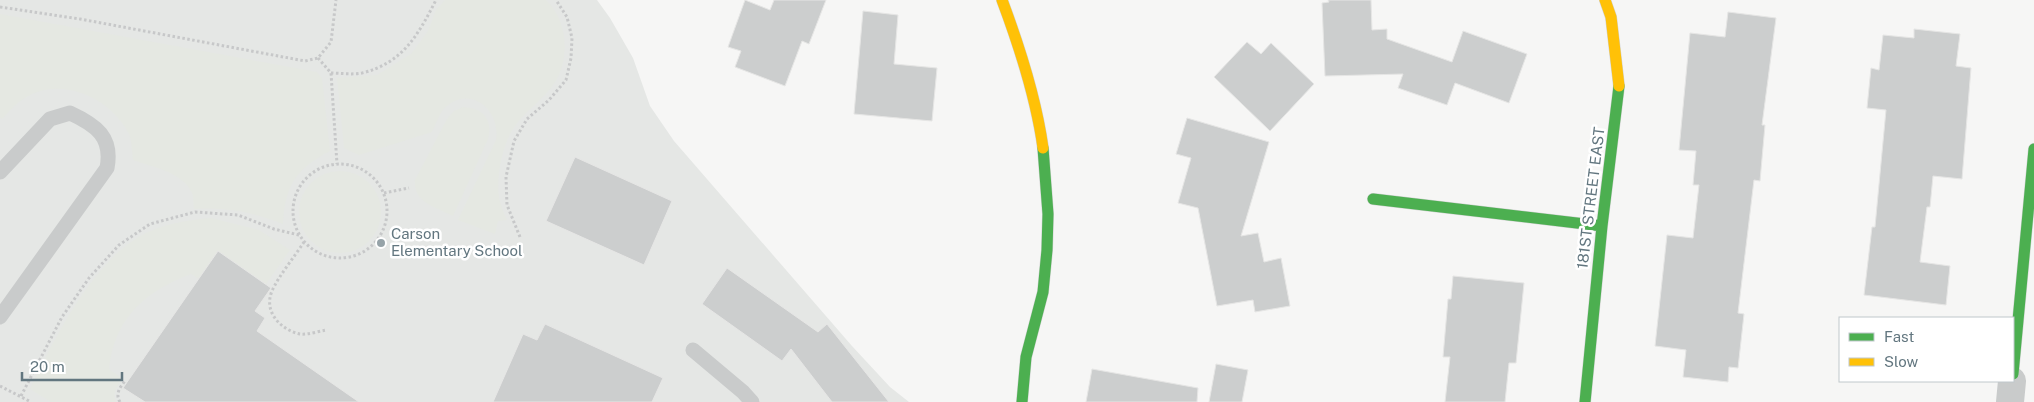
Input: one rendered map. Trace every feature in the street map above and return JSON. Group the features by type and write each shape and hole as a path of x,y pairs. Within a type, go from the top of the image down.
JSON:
{"street":[{"path":"1002,0 1025,68 1037,119 1045,169 1048,206 1048,255 1044,290 1032,332 1023,378 1022,402"},
{"name":"181ST STREET EAST","path":"1585,402 1602,226 1620,81 1612,17 1605,0"},
{"path":"2014,363 2034,149"},
{"path":"1373,198 1602,226"},
{"path":"2010,402 2012,382"}],"lane":[{"path":"0,172 50,119 70,113 88,121 102,134 110,153 107,168 0,317"},
{"path":"693,350 743,392 752,402"}],"path":[{"path":"0,6 305,61 318,58 331,42 336,0"},
{"path":"331,73 361,73 390,62 413,42 436,0"},
{"path":"520,237 507,205 506,178 514,141 527,119 549,100 566,80 571,58 572,38 567,17 556,0"},
{"path":"318,58 331,73 337,164"},
{"path":"329,164 352,164 372,175 384,192 388,215 381,236 366,252 344,259 322,255 304,242 299,235 292,214 296,192 309,174 329,164"},
{"path":"384,192 409,188"},
{"path":"21,396 54,331 89,278 119,245 150,224 195,212 238,215 274,229 299,235"},
{"path":"304,242 272,292 269,305 274,318 287,330 302,334 327,330"},
{"path":"120,402 118,400 118,390 125,381"},
{"path":"0,386 31,402"}],"shaded area":[{"name":"Carson Elementary School","path":"0,0 597,0 610,18 633,58 650,106 674,141 852,346 890,387 909,402 0,402"},
{"path":"445,0 546,0 554,9 563,31 564,55 562,67 557,78 546,94 514,127 504,149 498,185 500,202 507,220 498,221 495,234 458,220 496,140 496,128 493,117 487,108 479,102 471,99 461,99 451,103 442,111 432,132 359,155 344,148 337,78 377,75 411,54 428,31 436,10"},
{"path":"0,14 317,72 322,78 330,151 309,165 294,180 286,199 283,224 239,211 194,209 193,195 188,186 182,180 166,171 133,160 130,137 121,121 98,101 84,94 54,89 39,91 22,100 2,119 0,117"},
{"path":"463,107 481,112 488,120 489,132 488,139 453,216 433,207 422,199 415,188 415,180 447,119 454,111"},
{"path":"340,171 356,175 369,183 377,196 381,212 377,228 369,241 356,249 340,253 324,249 311,241 303,228 299,212 303,196 311,183 324,175"},
{"path":"211,218 259,230 290,250 266,284 218,251 199,279 191,274 160,289 147,298 125,321 112,351 109,369 123,379 115,392 116,402 51,402 30,389 51,347 78,301 111,260 129,244 148,232 179,222"}],"building":[{"path":"745,0 770,10 774,0 826,0 809,44 802,41 785,86 735,67 741,51 728,47"},
{"path":"1328,0 1371,0 1372,30 1387,29 1387,39 1452,62 1463,31 1527,54 1509,103 1455,83 1447,105 1398,88 1403,74 1325,76 1322,3 1329,2"},
{"path":"863,11 898,15 894,64 937,68 932,121 854,114"},
{"path":"1728,12 1776,18 1762,125 1765,125 1760,181 1754,180 1738,313 1744,314 1738,368 1729,367 1728,382 1683,377 1686,350 1655,346 1667,235 1693,238 1699,185 1693,185 1696,151 1679,150 1690,33 1725,37"},
{"path":"1914,29 1960,34 1956,66 1971,68 1962,179 1933,176 1930,207 1927,207 1920,262 1950,266 1946,305 1864,295 1872,227 1875,227 1886,110 1867,108 1871,68 1879,70 1883,35 1914,38"},
{"path":"1247,42 1261,54 1271,43 1314,84 1270,131 1214,77"},
{"path":"1187,118 1269,142 1241,236 1258,233 1264,262 1281,258 1290,306 1255,312 1253,300 1217,306 1198,208 1178,203 1191,158 1176,154"},
{"path":"575,157 672,201 644,265 546,221"},
{"path":"218,251 271,288 255,311 265,318 257,331 359,402 145,402 123,388"},
{"path":"727,268 818,332 827,324 889,402 832,402 791,349 782,361 702,304"},
{"path":"1453,276 1524,283 1516,363 1509,363 1505,402 1445,402 1450,357 1443,357 1448,299 1451,299"},
{"path":"545,324 663,378 652,402 493,402 523,334 537,340"},
{"path":"1216,364 1248,370 1242,402 1209,402"},
{"path":"1092,369 1198,388 1197,402 1086,402"}],"traffic: fast":[{"path":"1585,402 1602,226 1619,86"},
{"path":"1022,402 1026,357 1043,292 1047,250 1048,214 1043,148"},
{"path":"2014,363 2034,149"},
{"path":"1373,199 1602,226"}],"traffic: slow":[{"path":"1002,0 1027,73 1043,148"},
{"path":"1605,0 1611,17 1619,86"}],"place":[{"name":"Carson Elementary School","path":"381,243"}]}
